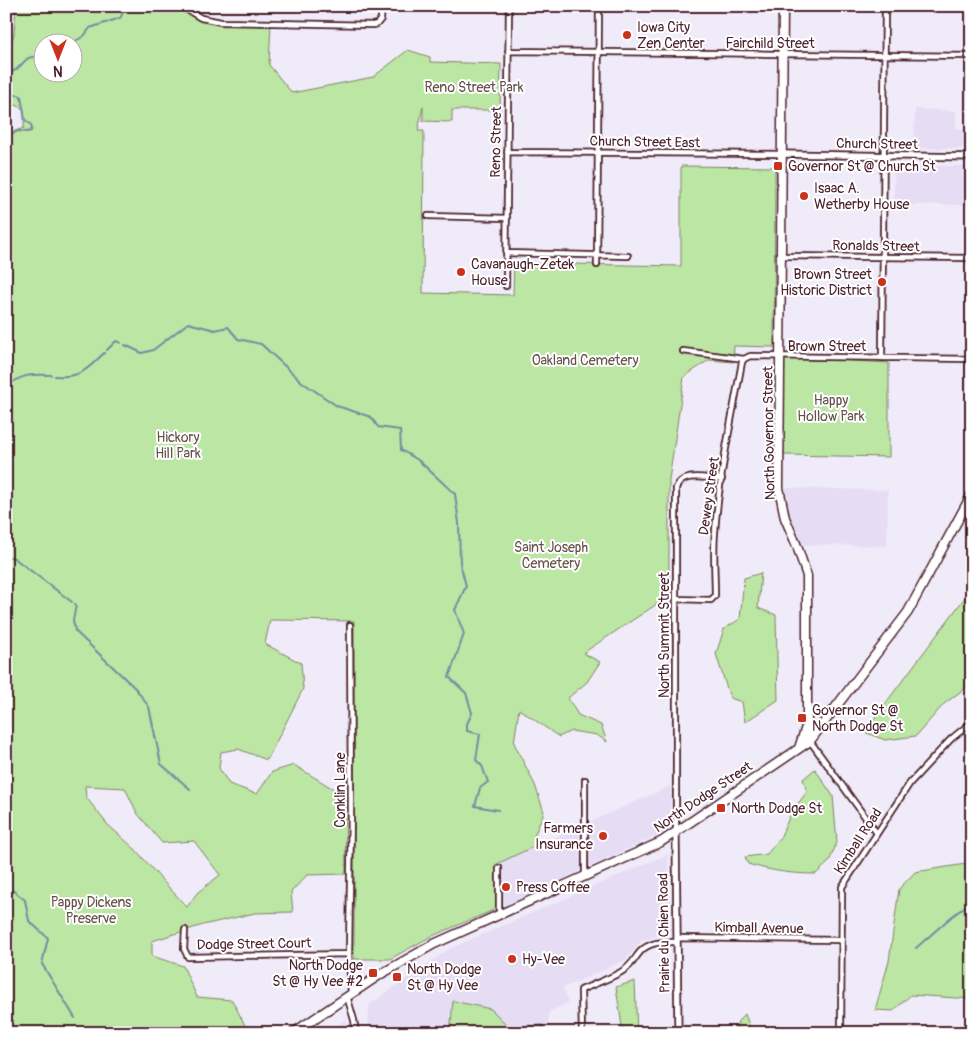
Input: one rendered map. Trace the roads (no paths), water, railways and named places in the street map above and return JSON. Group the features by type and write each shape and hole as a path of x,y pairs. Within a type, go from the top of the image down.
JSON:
{"main road":[{"name":"North Governor Street","path":"784,6 779,488 785,518 807,576 807,722 810,728 810,741"},
{"name":"North Dodge Street","path":"293,1033 381,974 434,944 661,842 810,741 908,612 972,494"},
{"path":"799,748 807,722 815,725 824,722"}],"street":[{"path":"181,6 201,18 221,22 373,25 381,19 382,6"},
{"name":"Reno Street","path":"506,286 509,6"},
{"path":"596,265 599,6"},
{"path":"882,358 884,6"},
{"name":"Fairchild Street","path":"508,51 972,56"},
{"name":"Church Street East","path":"508,152 782,154"},
{"name":"Church Street","path":"782,154 972,157"},
{"path":"428,216 507,218"},
{"path":"506,253 628,256"},
{"name":"Ronalds Street","path":"781,256 972,258"},
{"name":"Brown Street","path":"683,351 744,359 750,356 972,359"},
{"name":"Dewey Street","path":"676,598 711,600 715,596 715,531 722,480 744,359"},
{"name":"North Summit Street","path":"676,833 676,488 679,482 687,478 722,480"},
{"name":"Conklin Lane","path":"350,625 349,995 356,1033"},
{"name":"Kimball Road","path":"841,1033 842,887 904,791 951,739 972,722"},
{"name":"North Governor Street","path":"810,741 876,832"},
{"path":"585,780 585,876"},
{"name":"Prairie du Chien Road","path":"676,833 678,1033"},
{"path":"499,868 499,914"},
{"name":"Dodge Street Court","path":"185,930 184,949 188,957 349,954"},
{"name":"Kimball Avenue","path":"582,1033 581,990 622,971 634,962 640,952 659,942 677,940 841,940"}],"waterway":[{"path":"82,37 90,28 120,18 122,15 121,6"},
{"path":"6,76 17,69 26,59 32,57"},
{"path":"6,99 13,95 21,96 25,120 32,127 31,131 18,131 7,136 6,140"},
{"path":"6,144 11,161 11,172 6,174"},
{"path":"125,345 142,353 153,350 188,323 215,330 228,327 238,339 261,344 302,382 337,406 371,417 378,427 400,430 401,450 418,460 455,494 459,523 460,563 466,586 455,610 464,634 449,677 466,693 472,713 467,724 467,731 480,734 476,760 482,766 488,782 480,788 475,806 498,810"},
{"path":"107,350 116,341 121,343"},
{"path":"55,376 71,376 82,372 104,353"},
{"path":"6,388 21,377 51,375"},
{"path":"6,556 14,558 72,602"},
{"path":"75,604 73,620 75,631 136,689 149,707 161,764 190,789"},
{"path":"6,885 25,900 29,921 48,938 42,964 75,1018"},
{"path":"916,948 972,901"}],"place":[{"name":"Iowa City Zen Center","path":"627,35"},
{"name":"Governor St @ Church St","path":"778,166"},
{"name":"Isaac A. Wetherby House","path":"804,196"},
{"name":"Cavanaugh-Zetek House","path":"461,272"},
{"name":"Brown Street Historic District","path":"882,282"},
{"name":"Governor St @ North Dodge St","path":"802,718"},
{"name":"North Dodge St","path":"721,808"},
{"name":"Farmers Insurance","path":"603,836"},
{"name":"Press Coffee","path":"506,887"},
{"name":"Hy-Vee","path":"512,959"},
{"name":"North Dodge St @ Hy Vee #2","path":"373,973"},
{"name":"North Dodge St @ Hy Vee","path":"397,977"}],"park label":[{"name":"Reno Street Park","path":"474,87"},
{"name":"Oakland Cemetery","path":"585,360"},
{"name":"Happy Hollow Park","path":"831,408"},
{"name":"Hickory Hill Park","path":"178,446"},
{"name":"Saint Joseph Cemetery","path":"551,556"},
{"name":"Pappy Dickens Preserve","path":"91,910"}]}
